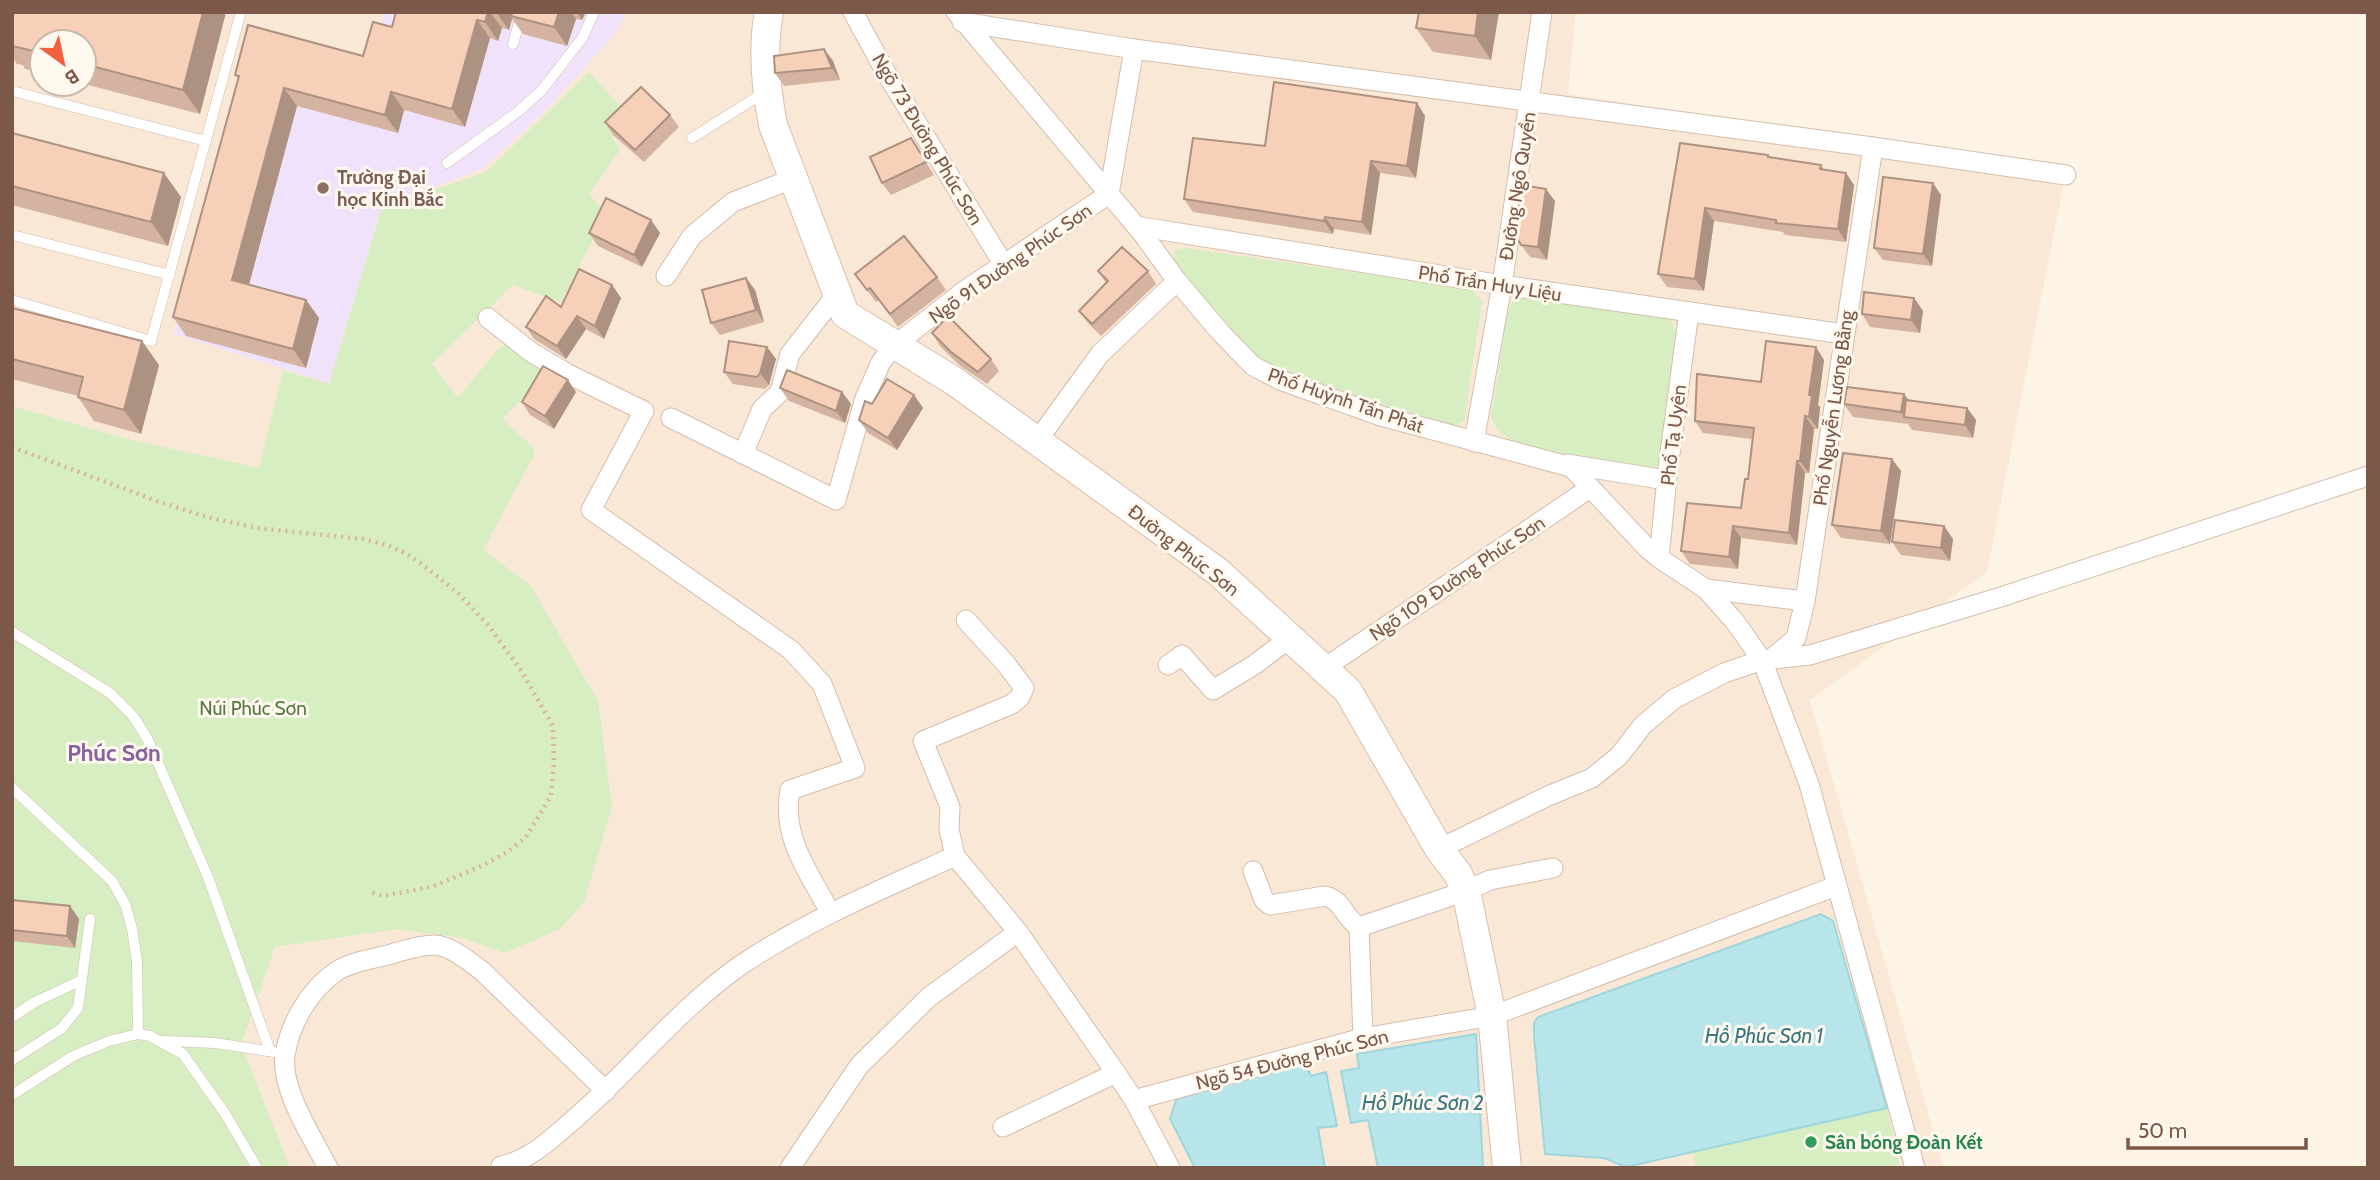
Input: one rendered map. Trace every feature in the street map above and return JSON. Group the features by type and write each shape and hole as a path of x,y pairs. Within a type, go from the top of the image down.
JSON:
{"street":[{"name":"Đường Phúc Sơn","path":"769,12 766,45 773,125 845,314 954,381 1217,571 1348,691 1466,891 1492,1016 1507,1168"},
{"name":"Ngõ 73 Đường Phúc Sơn","path":"853,12 885,71 1004,265"},
{"name":"Đường Ngô Quyền","path":"1474,442 1502,285 1542,12"},
{"path":"961,15 1134,49 1530,100 2066,175"},
{"name":"Phố Huỳnh Tấn Phát","path":"961,15 1136,226 1220,333 1253,366 1381,416 1563,463 1577,472 1658,558 1706,589 1736,623 1766,660 1809,784 1915,1168"},
{"name":"Ngõ 91 Đường Phúc Sơn","path":"743,454 836,500 865,398 881,362 895,345 964,291 1109,194 1134,49"},
{"name":"Phố Nguyễn Lương Bằng","path":"1766,660 1796,638 1805,601 1873,147"},
{"path":"666,276 692,236 733,202 792,179"},
{"name":"Phố Trần Huy Liệu","path":"1136,226 1502,285 1844,334"},
{"path":"1037,441 1100,354 1177,281"},
{"path":"671,418 743,454 762,409 780,392 790,354 837,294"},
{"name":"Phố Tạ Uyên","path":"1658,558 1689,312"},
{"path":"488,318 531,352 644,411 591,510 791,650 822,684 855,768 790,790 788,822 792,842 830,912"},
{"path":"1563,463 1666,480"},
{"path":"1439,849 1548,796 1592,778 1619,756 1643,725 1674,699 1724,673 1766,660 1810,655 2017,591 2368,476"},
{"name":"Ngõ 109 Đường Phúc Sơn","path":"1323,669 1590,488"},
{"path":"1706,589 1805,601"},
{"path":"966,620 1024,688 1020,697 1012,704 923,741 950,807 949,829 955,856 1018,932 1116,1073 1134,1100 1170,1168"},
{"path":"1168,665 1182,655 1213,690 1254,665 1290,638"},
{"path":"501,1166 516,1163 544,1145 606,1091 696,1001 740,966 830,912 955,856"},
{"path":"1253,871 1264,900 1270,905 1325,896 1339,902 1350,921 1359,926 1466,891 1490,880 1553,868"},
{"name":"Ngõ 54 Đường Phúc Sơn","path":"1134,1100 1363,1038 1492,1016 1836,886"},
{"path":"1359,926 1363,1038"},
{"path":"790,1168 859,1066 929,997 1018,932"},
{"path":"328,1168 293,1100 278,1053 296,1018 318,988 338,970 413,948 436,945 460,955 481,970 606,1091"},
{"path":"1003,1127 1116,1073"}],"lane":[{"path":"12,300 151,341 241,12"},
{"path":"513,44 522,12"},
{"path":"447,163 519,111 542,90 583,37 594,12"},
{"path":"692,138 768,89"},
{"path":"12,91 206,141"},
{"path":"12,235 170,275"},
{"path":"12,632 110,693 133,716 147,738 208,877 278,1053"},
{"path":"12,788 112,881 125,904 137,962 138,1034"},
{"path":"12,1060 61,1029 78,1008 90,919"},
{"path":"12,1017 35,1002 82,980"},
{"path":"12,1096 73,1056 109,1041 138,1034 150,1036 183,1054 226,1115 257,1168"},
{"path":"159,1040 215,1043 278,1053"}],"path":[{"path":"12,447 207,517 257,528 363,539 387,545 407,554 428,569 458,593 487,624 519,667 553,726 551,796 526,837 506,853 434,886 384,896 368,891"}],"shaded area":[{"path":"12,12 1576,12 1568,94 2066,172 1987,572 1810,700 1944,1168 12,1168"},
{"name":"Trường Đại học Kinh Bắc","path":"385,12 627,12 615,34 543,113 482,169 381,207 329,383 174,334 258,32 369,66"}],"green space":[{"name":"Núi Phúc Sơn","path":"589,72 627,114 610,133 620,150 589,194 606,213 561,302 513,285 432,364 458,398 499,348 506,344 544,371 544,377 502,419 534,448 534,455 483,550 530,585 598,701 612,807 584,902 560,929 505,953 462,938 397,929 275,947 241,1044 290,1168 12,1168 12,406 127,439 259,468 283,370 329,384 382,207 486,172"},
{"path":"1185,248 1471,289 1482,301 1464,421 1449,428 1273,367 1256,355 1181,274 1172,261 1175,251"},
{"path":"1518,294 1669,318 1678,334 1659,467 1592,462 1541,453 1518,444 1501,432 1491,417 1508,309"},
{"name":"Sân bóng Đoàn Kết","path":"1887,1108 1900,1168 1696,1168 1693,1150"}],"water":[{"name":"Hồ Phúc Sơn 1","path":"1821,914 1833,921 1887,1108 1626,1167 1604,1158 1545,1154 1534,1036 1534,1023 1538,1017"},
{"name":"Hồ Phúc Sơn 2","path":"1476,1034 1483,1168 1378,1168 1368,1120 1351,1123 1341,1071 1359,1068 1357,1054"},
{"name":"Hồ Phúc Sơn 2","path":"1305,1063 1311,1076 1326,1072 1337,1126 1318,1128 1325,1168 1195,1168 1170,1119 1177,1097"}],"building":[{"path":"12,12 203,12 183,90 98,68 98,28 28,28 28,50 12,46"},
{"path":"396,12 488,12 485,22 477,20 452,109 391,92 385,115 284,88 232,280 306,300 293,349 173,317 239,76 235,75 248,25 363,56 373,22 392,27"},
{"path":"512,12 559,12 554,27 511,16"},
{"path":"1419,12 1478,12 1475,36 1416,28"},
{"path":"824,49 832,68 775,73 774,56"},
{"path":"1274,82 1417,103 1407,166 1371,161 1362,222 1325,217 1324,221 1184,199 1193,138 1265,146"},
{"path":"641,87 670,115 635,150 605,122"},
{"path":"12,133 164,173 151,222 12,186"},
{"path":"911,138 926,162 882,183 870,157"},
{"path":"1680,143 1768,155 1821,165 1820,169 1846,173 1838,229 1776,223 1776,220 1705,208 1695,279 1658,274"},
{"path":"1883,177 1933,183 1923,254 1874,248"},
{"path":"1522,185 1546,189 1538,247 1521,245 1515,234"},
{"path":"606,198 651,220 634,255 589,233"},
{"path":"904,236 937,277 890,314 855,274"},
{"path":"1122,247 1148,271 1092,324 1079,311 1108,281 1098,271"},
{"path":"579,269 612,285 595,326 577,316 557,346 526,327 546,296 561,307"},
{"path":"746,278 756,310 711,323 702,290"},
{"path":"1864,292 1914,298 1911,320 1862,314"},
{"path":"12,308 142,341 124,410 78,397 83,377 12,359"},
{"path":"948,316 991,359 978,372 951,352 932,333"},
{"path":"729,341 767,347 757,377 724,372"},
{"path":"1766,341 1816,347 1809,395 1812,395 1809,417 1805,416 1800,461 1797,461 1789,533 1733,526 1729,557 1681,551 1687,503 1741,508 1745,479 1748,479 1754,428 1695,421 1697,374 1761,382"},
{"path":"543,366 568,380 545,416 522,402"},
{"path":"787,370 842,392 836,411 780,388"},
{"path":"887,379 914,395 888,438 859,420 865,401 872,404"},
{"path":"1847,387 1904,394 1901,412 1844,404"},
{"path":"1906,400 1967,408 1965,425 1904,417"},
{"path":"1843,453 1892,459 1881,531 1832,525"},
{"path":"1895,520 1944,526 1941,548 1892,542"},
{"path":"12,900 70,906 67,936 12,930"}],"place":[{"name":"Trường Đại học Kinh Bắc","path":"323,188"},
{"name":"Sân bóng Đoàn Kết","path":"1811,1142"}],"district":[{"name":"Phúc Sơn","path":"114,753"}]}
